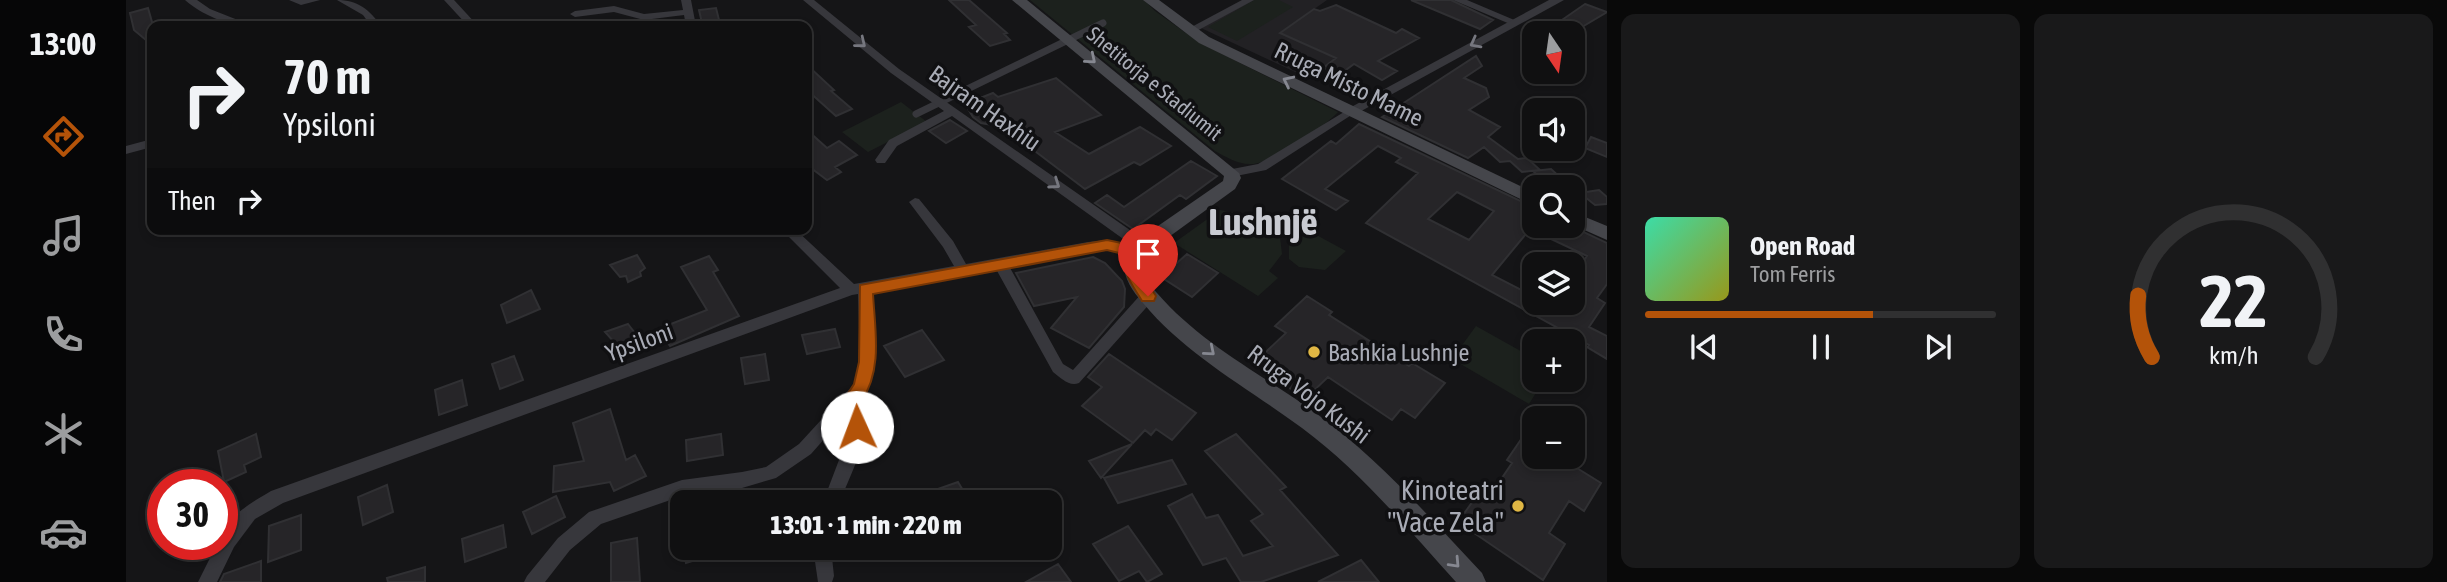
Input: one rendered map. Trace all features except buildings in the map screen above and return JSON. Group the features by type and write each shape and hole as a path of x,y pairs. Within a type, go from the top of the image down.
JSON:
{"main road":[{"name":"Shetitorja e Stadiumit","path":"1019,0 1231,173"},
{"name":"Rruga Misto Mame","path":"1150,0 1189,31 1349,112 1522,194"},
{"path":"1139,248 1229,186 1233,178 1231,173"},
{"path":"1585,224 1607,234"},
{"name":"Rruga Vojo Kushi","path":"1139,248 1132,261 1133,272 1148,296 1208,351 1311,422 1342,449 1402,505 1474,582"}],"street":[{"path":"190,0 207,11 234,21"},
{"path":"294,0 315,0"},
{"path":"342,0 367,13 373,21"},
{"path":"449,0 468,21"},
{"path":"686,0 690,21"},
{"path":"811,2 826,0"},
{"path":"1189,31 1249,0"},
{"path":"1458,0 1514,22"},
{"path":"1231,173 1262,167 1349,112 1558,0"},
{"name":"Bajram Haxhiu","path":"811,2 895,71 1139,248"},
{"path":"575,14 614,9 652,17 688,12"},
{"path":"916,114 1102,23"},
{"path":"881,160 893,143 953,111"},
{"path":"126,150 147,144"},
{"path":"915,202 948,244 963,270"},
{"path":"533,582 564,544 595,518 682,488 742,480 770,472 805,449 852,401 862,386 868,362 858,289 794,235"},
{"name":"Ypsiloni","path":"207,582 228,541 248,513 277,497 858,289 1107,245 1139,248"},
{"path":"1000,263 1058,368 1074,379 1148,296"},
{"path":"836,490 857,427 858,412 852,401"},
{"path":"823,560 825,576"}],"shaded area":[{"path":"1030,0 1144,0 1200,43 1338,112 1310,135 1272,158 1252,164 1237,162 1215,151"},
{"path":"1252,0 1327,0 1310,12 1370,52 1339,75 1323,68 1308,78 1201,28"},
{"path":"1254,0 1279,0 1293,7 1237,41 1208,27"},
{"path":"901,102 927,122 868,152 842,132"},
{"path":"1220,210 1254,216 1280,237 1282,254 1269,271 1278,278 1258,296 1174,243"},
{"path":"1285,218 1346,251 1325,270 1299,267 1289,259 1289,243 1278,225"},
{"path":"1476,326 1522,352 1522,392 1536,392 1529,404 1452,359"}],"place":[{"name":"Bashkia Lushnje","path":"1314,352"},
{"name":"Kinoteatri \"Vace Zela\"","path":"1518,506"}],"district":[{"name":"Lushnjë","path":"1263,221"}],"route":[{"path":"857,427 858,412 852,401 862,386 868,362 865,289 1107,245 1136,251 1132,261 1133,272 1148,296"}]}
